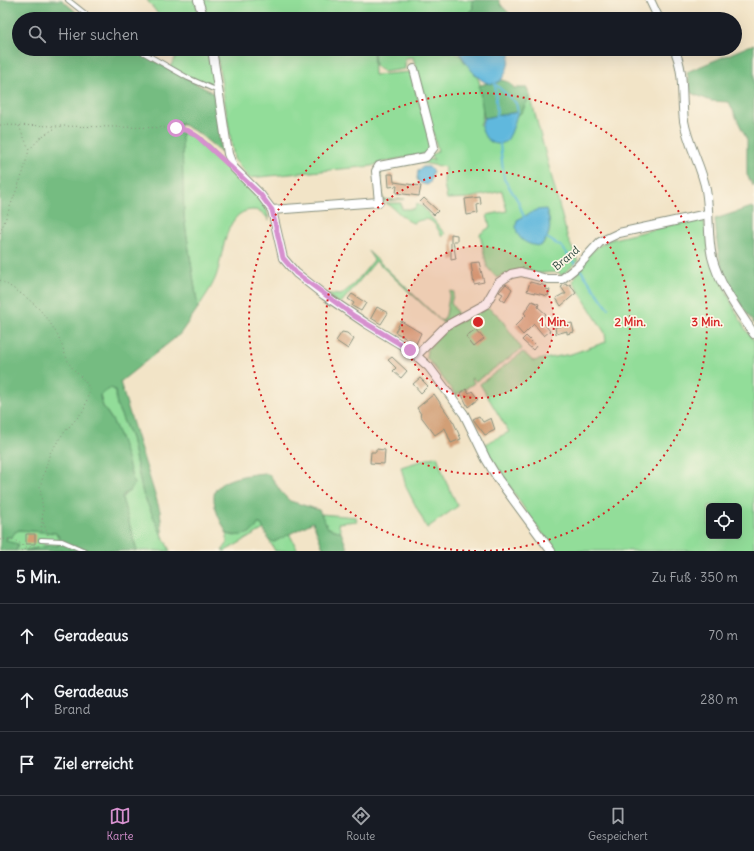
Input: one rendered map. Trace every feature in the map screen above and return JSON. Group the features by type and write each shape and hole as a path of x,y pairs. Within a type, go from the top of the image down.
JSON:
{"street":[{"path":"198,0 202,12"},
{"path":"650,0 656,12"},
{"path":"213,56 228,154 233,167 260,194 272,210 283,258 296,273 341,307 417,355 429,367 452,396 498,479 551,551"},
{"path":"677,56 683,93 684,121 706,190 712,256 718,274 754,334"},
{"path":"272,210 379,202 376,171 379,166 426,156 429,154 434,147 414,69"},
{"name":"Brand","path":"417,355 446,326 486,304 498,283 511,274 521,272 547,279 562,279 607,238 618,233 707,214"}],"lane":[{"path":"68,0 83,12"},
{"path":"149,56 188,78 219,92"},
{"path":"41,540 50,539 62,541 86,551"}],"path":[{"path":"0,125 184,130 198,137 233,167"},
{"path":"19,126 29,150"},
{"path":"0,233 23,173 29,150 41,137 57,127"},
{"path":"0,280 27,296 43,312 58,335 70,364 86,381 90,389 84,410 62,435 50,453 40,487 43,510 40,546 24,547 21,543 12,540 0,540"},
{"path":"42,519 50,539"},
{"path":"21,551 33,547"}],"green space":[{"path":"0,0 62,0 76,12 12,12 12,56 146,56 217,95 221,152 198,133 180,123 182,138 184,217 198,308 180,334 120,382 160,511 163,538 143,494 131,438 117,406 115,390 111,388 100,395 100,399 102,405 116,427 134,484 130,491 124,494 122,498 137,551 25,551 50,545 58,546 59,537 56,533 19,530 15,532 12,537 7,537 6,541 18,544 16,551 0,551"},
{"path":"147,0 195,0 199,12 156,12"},
{"path":"203,0 472,0 473,8 469,12 206,12"},
{"path":"472,0 499,0 501,5 508,12 469,12 473,8"},
{"path":"754,44 754,187 747,175 747,140 729,102 711,101 691,93 687,72 725,56 742,56 742,49"},
{"path":"176,56 210,56 215,84 210,87 170,67"},
{"path":"217,56 373,56 374,75 410,72 432,146 428,153 382,162 372,166 249,178 234,159"},
{"path":"374,56 461,56 479,81 483,110 480,125 511,133 516,116 522,112 530,95 568,239 578,261 561,276 559,272 502,275 497,278 487,267 480,234 490,227 487,215 507,211 502,191 469,198 447,199 444,184 445,167 417,162 380,169 383,200 405,199 383,201 379,169 427,159 434,160 431,155 438,151 413,57 405,58 405,69 384,72 375,66","holes":["546,209 550,223 546,240 543,244 536,244 527,242 524,239 517,220"]},
{"path":"502,80 509,82 514,88 527,88 530,95 522,112 516,116 517,112 484,118 479,86"},
{"path":"181,133 190,134 198,139 259,198 267,210 269,221 266,216 255,210 242,212 235,218 226,237 215,279 198,308 184,217"},
{"path":"386,203 401,203 402,209 414,209 417,204 423,207 445,234 442,237 434,223 431,221 424,220 413,223 409,221"},
{"path":"752,207 754,208 754,324 734,294 722,268 715,219"},
{"path":"701,218 704,221 711,249 723,284 738,317 754,341 754,551 557,551 533,522 483,445 509,432 480,384 523,352 533,361 571,354 606,342 605,333 573,282 583,262 591,252 609,240"},
{"path":"368,251 440,320 443,321 446,315 450,291 454,292 451,303 459,316 444,324 376,261 340,304 328,296 330,294 341,295 354,284 374,260"},
{"path":"488,308 499,316 522,349 476,381 471,378 474,383 456,395 426,357 427,349 450,326"},
{"path":"111,388 115,390 117,406 131,438 143,494 170,551 137,551 122,498 134,484 120,439 113,421 103,406 100,395"},
{"path":"437,456 446,482 458,506 427,528 406,487 401,467"},
{"path":"265,473 270,475 281,492 290,501 319,510 328,528 341,532 348,551 324,551 313,522 274,542 269,540 261,524 258,524 253,531 245,535 227,534 215,506 214,496 216,490 220,485 235,478"},
{"path":"321,514 356,517 357,521 338,523 341,532 330,529 323,521"},
{"path":"258,524 261,524 264,529 225,551 222,551 227,544 227,534 235,536"},
{"path":"19,530 56,533 60,542 58,546 16,551 17,548 6,541 7,537"},
{"path":"289,533 298,551 275,551 269,540 274,542"}],"water":[{"path":"462,56 510,56 508,67 503,78 496,83 489,84 481,80 465,62"},
{"path":"518,112 513,129 508,139 503,143 498,144 488,140 482,130 484,118"},
{"path":"423,167 429,167 433,171 430,183 427,185 420,183 417,179 418,171"},
{"path":"546,209 549,219 547,238 540,246 525,242 518,235 516,226 517,220 536,210"}],"building":[{"path":"388,174 393,174 394,182 421,186 419,196 396,193 397,186 389,187"},
{"path":"480,197 481,204 477,205 478,213 467,215 465,199"},
{"path":"424,198 438,211 434,215 420,202"},
{"path":"451,234 457,235 457,241 453,241 456,259 451,260"},
{"path":"479,262 484,282 474,284 471,263"},
{"path":"530,282 547,286 546,289 550,290 548,296 527,291"},
{"path":"506,284 512,289 505,302 500,298 503,294 499,292"},
{"path":"566,284 567,286 570,284 576,293 561,306 556,298 566,294 561,287"},
{"path":"352,294 366,303 361,311 352,306 354,303 348,299"},
{"path":"532,301 539,304 538,307 546,314 541,320 550,331 544,336 534,324 523,335 515,326 526,315 524,313"},
{"path":"377,307 388,313 381,324 371,318"},
{"path":"401,321 421,333 416,344 395,332"},
{"path":"572,323 574,332 567,334 567,331 556,334 555,327"},
{"path":"476,330 484,339 474,347 466,337"},
{"path":"342,332 347,333 354,339 348,349 336,341"},
{"path":"526,336 536,346 533,350 522,340"},
{"path":"392,357 407,371 401,378 393,371 396,368 388,360"},
{"path":"420,378 428,386 421,393 413,384"},
{"path":"466,389 469,393 472,391 478,399 468,407 461,393"},
{"path":"434,394 454,423 461,439 451,443 445,428 435,435 420,415 421,414 417,408"},
{"path":"479,416 483,422 491,418 495,430 485,435 473,419"},
{"path":"376,449 385,450 384,464 370,463 371,452 376,452"},
{"path":"26,534 35,534 35,544 26,544"}],"waterway":[{"path":"495,84 516,103 518,112"},
{"path":"495,84 497,116"},
{"path":"500,144 504,179 518,201 524,217"},
{"path":"547,238 562,247 575,264"},
{"path":"580,269 608,308"}],"route":[{"path":"176,128 189,131 198,137 217,155 233,167 260,194 272,210 276,234 283,258 296,273 354,316 410,350"}]}
